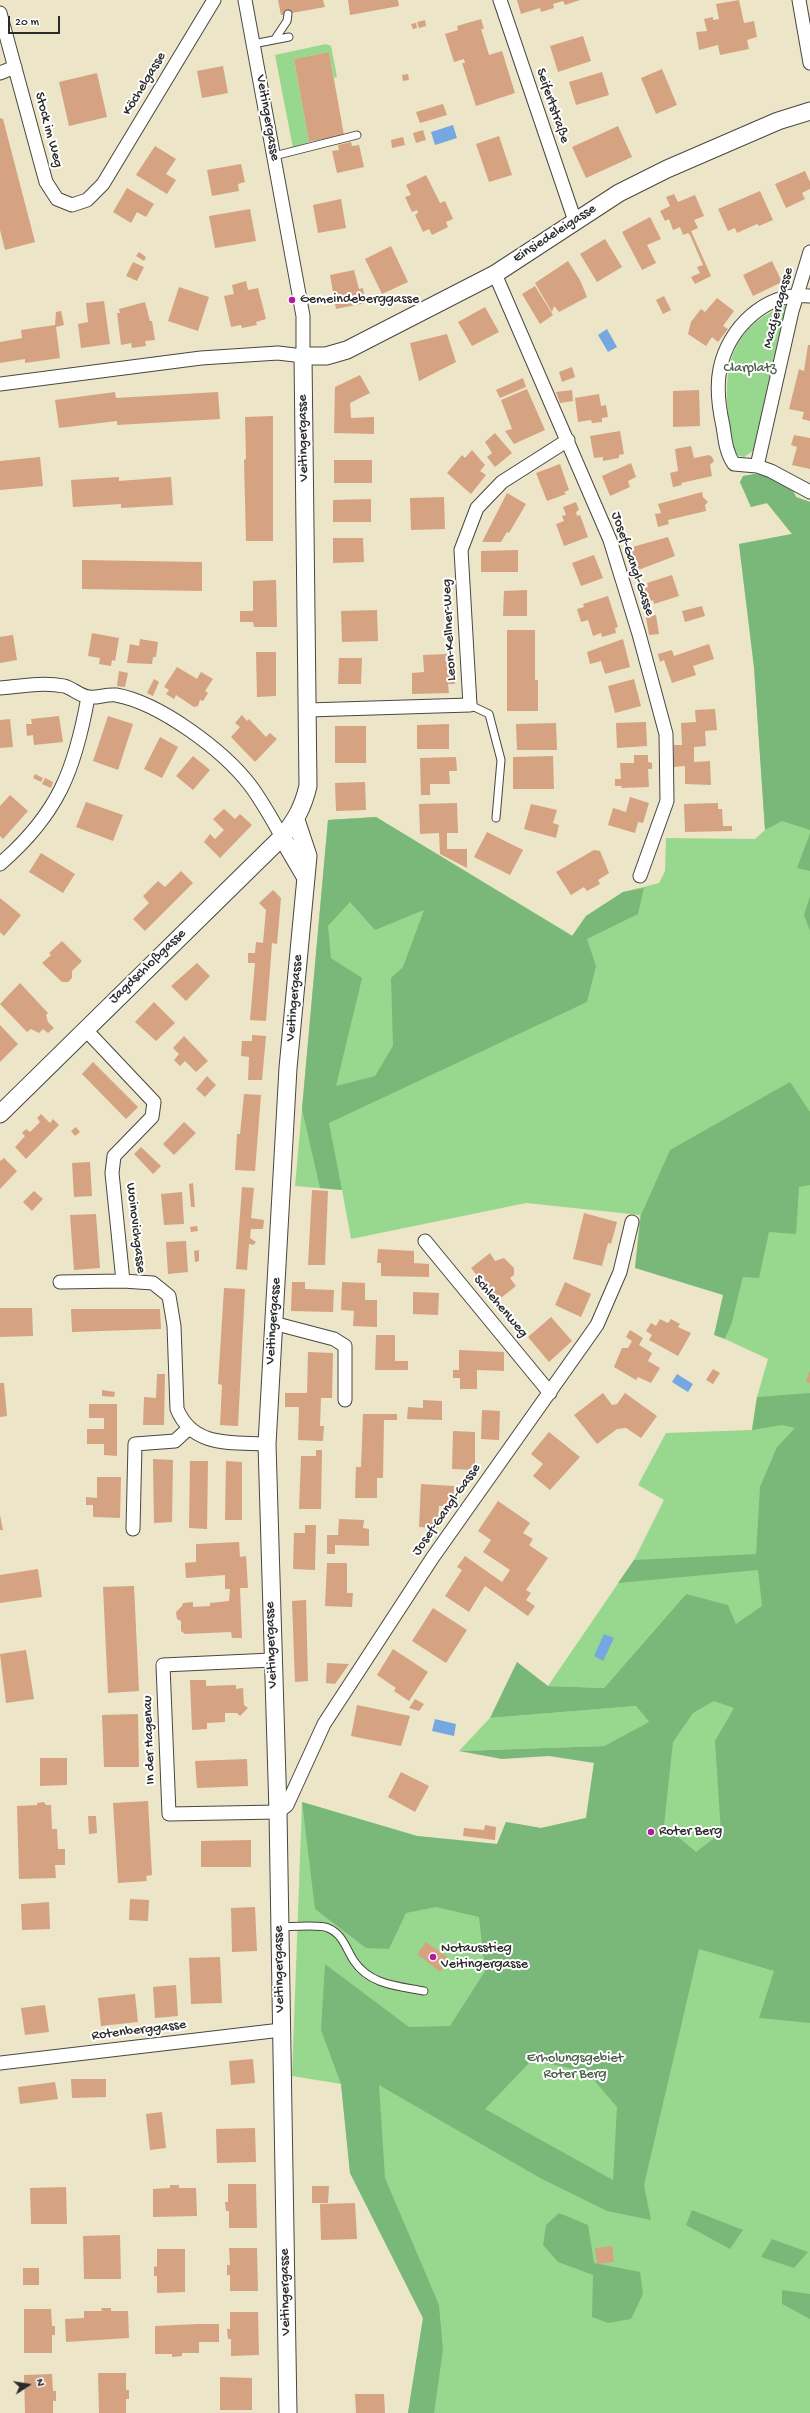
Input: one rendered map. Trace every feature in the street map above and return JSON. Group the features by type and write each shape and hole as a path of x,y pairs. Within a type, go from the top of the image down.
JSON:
{"street":[{"name":"Köchelgasse","path":"103,184 214,0"},
{"name":"Veitingergasse","path":"245,0 303,316 302,356 308,786 303,805 296,820 308,856 288,1068 267,1444 272,1660 278,1812 288,2413"},
{"name":"Seifertstraße","path":"500,0 575,221"},
{"path":"799,0 810,63"},
{"name":"Stock im Weg","path":"0,13 46,182 57,199 72,205 87,200 103,184"},
{"path":"0,74 15,67"},
{"name":"Einsiedeleigasse","path":"302,356 326,356 348,350 495,274 619,193 667,169 778,120 810,111"},
{"name":"Madjeragasse","path":"756,466 792,311 804,295 810,252"},
{"name":"Josef-Gangl-Gasse","path":"495,274 610,540 639,634 666,734 667,801 640,876"},
{"path":"804,295 781,298 753,314 738,329 725,349 719,370 719,405 727,452 734,464 756,466 810,492"},
{"path":"0,384 201,358 278,353 302,356"},
{"name":"Leon-Kellner-Weg","path":"470,705 461,550 478,508 502,482 568,440"},
{"path":"0,688 56,685 66,686 88,697 115,695 140,702 184,725 249,783 306,878"},
{"path":"0,864 26,840 44,818 64,787 79,745 88,697"},
{"path":"308,710 470,705"},
{"name":"Jagdschloßgasse","path":"0,1114 282,837 296,820"},
{"name":"Woinovichgasse","path":"85,1029 154,1102 152,1117 114,1156 112,1173 123,1281 153,1283 169,1296 174,1326 177,1409 189,1428 201,1436 215,1441 267,1444"},
{"name":"Josef-Gangl-Gasse","path":"278,1812 287,1805 328,1718 433,1557 597,1325 620,1272 632,1222"},
{"name":"Schlehenweg","path":"425,1241 550,1393"},
{"path":"60,1282 123,1281"},
{"path":"273,1323 334,1339 345,1346 345,1400"},
{"path":"133,1529 135,1444 175,1441 189,1428"},
{"name":"In der Hagenau","path":"272,1660 163,1665 169,1814 278,1812"},
{"name":"Rotenberggasse","path":"0,2063 281,2030"}],"lane":[{"path":"276,39 287,21 288,14"},
{"path":"253,44 289,37"},
{"path":"274,156 357,135"},
{"path":"470,705 489,714 501,760 496,818"},
{"path":"279,1928 328,1927 341,1938 353,1961 365,1974 382,1983 424,1991"}],"green space":[{"path":"326,44 331,46 337,77 334,78 329,52 294,59 309,142 293,148 275,55"},
{"name":"Clarplatz","path":"788,305 753,451 744,457 740,456 733,448 729,425 727,382 730,362 737,344 749,329 765,315"},
{"name":"Erholungsgebiet Roter Berg","path":"755,474 793,489 796,497 810,502 810,2413 408,2413 423,2318 350,2173 341,2084 292,2076 302,1802 417,1836 497,1844 506,1822 541,1828 586,1818 594,1763 646,1724 604,1746 459,1751 490,1718 636,1706 649,1722 686,1594 604,1688 548,1686 634,1560 664,1500 638,1485 666,1433 752,1430 757,1397 768,1359 725,1339 732,1323 743,1277 635,1268 640,1215 526,1203 351,1239 342,1190 295,1186 328,820 376,817 573,936 586,916 623,892 659,883 665,871 666,838 755,839 765,830 754,667 739,544 792,534 767,503 751,507 740,482 743,476"},
{"path":"755,474 779,480 789,487 796,497 810,502 810,830 782,821 765,830 754,667 739,544 792,534 767,503 751,507 740,482 743,476"},
{"path":"376,817 572,936 586,916 623,892 644,888 638,914 587,939 596,966 587,1002 329,1123 342,1190 320,1188 302,1109 328,820","holes":["350,902 375,930 424,910 403,967 391,978 393,1046 375,1076 336,1086 362,978 331,958 328,926"]},
{"path":"810,833 810,871 797,868"},
{"path":"810,896 810,931 804,915"},
{"path":"790,1082 810,1112 810,1185 799,1187 796,1234 769,1232 759,1278 743,1277 732,1323 725,1339 714,1335 723,1295 635,1268 641,1215 670,1150"},
{"name":"Erholungsgebiet Roter Berg","path":"810,1393 810,2023 759,2018 774,1971 699,1949 644,2185 651,2220 607,2211 540,2178 379,2085 385,2178 439,2305 443,2350 434,2413 408,2413 423,2318 350,2173 341,2084 321,2030 325,1964 409,2027 450,2026 485,1971 479,1917 436,1907 406,1913 389,1949 366,1948 315,1909 302,1802 417,1836 497,1844 506,1822 541,1828 586,1818 594,1763 549,1756 502,1759 459,1751 604,1746 649,1722 636,1706 490,1718 517,1662 548,1686 604,1688 686,1594 728,1605 736,1624 762,1606 758,1570 618,1583 634,1560 756,1554 760,1487 777,1447 795,1428 782,1425 752,1430 757,1397","holes":["714,1701 734,1708 715,1741 721,1833 696,1852 664,1825 673,1742 693,1713","532,2060 587,2072 617,2107 613,2180 485,2109"]},
{"path":"692,2210 743,2230 730,2249 686,2225"},
{"path":"559,2213 588,2225 594,2263 640,2272 643,2294 631,2319 608,2323 592,2317 593,2275 558,2262 543,2245 546,2225"},
{"path":"772,2239 808,2252 794,2268 761,2257"},
{"path":"782,2290 810,2294 810,2319 782,2304"}],"water":[{"path":"453,125 457,138 435,145 431,132"},
{"path":"607,329 617,347 608,352 598,335"},
{"path":"677,1374 693,1384 688,1392 672,1382"},
{"path":"604,1634 614,1638 603,1661 594,1656"},
{"path":"435,1719 456,1724 454,1736 432,1731"}],"building":[{"path":"278,0 323,0 325,7 281,15"},
{"path":"348,0 398,0 399,6 350,15"},
{"path":"517,0 580,0 565,5 563,1 553,4 554,8 541,12 540,8 521,14"},
{"path":"739,0 744,23 754,21 757,37 747,40 749,49 720,55 718,45 699,50 696,32 707,31 704,19 713,17 713,20 719,19 716,4"},
{"path":"481,19 484,29 481,29 489,55 502,51 515,93 476,106 462,63 465,63 464,59 454,62 445,34 458,30 457,26"},
{"path":"425,20 426,26 419,28 417,22"},
{"path":"416,23 417,28 413,29 411,24"},
{"path":"583,36 591,61 558,72 550,46"},
{"path":"329,52 344,135 309,142 294,59"},
{"path":"223,66 228,93 202,98 197,71"},
{"path":"662,69 677,105 656,114 641,78"},
{"path":"602,72 609,95 576,105 569,82"},
{"path":"97,73 107,117 69,126 59,82"},
{"path":"408,74 409,80 403,81 402,75"},
{"path":"443,104 447,115 420,123 416,112"},
{"path":"0,118 3,119 35,242 5,250 0,230"},
{"path":"618,126 632,157 586,178 572,147"},
{"path":"423,130 426,140 416,143 413,133"},
{"path":"499,136 512,175 489,182 476,144"},
{"path":"403,137 405,145 392,148 391,140"},
{"path":"351,142 352,146 359,145 364,167 337,173 332,151 339,150 338,145"},
{"path":"155,146 176,159 166,174 176,180 167,194 136,175"},
{"path":"241,164 245,182 238,184 239,191 212,196 207,170"},
{"path":"805,171 810,182 810,189 802,193 805,199 786,208 775,184"},
{"path":"426,175 440,203 445,201 453,219 446,222 448,227 432,235 429,229 423,232 415,215 418,213 417,210 412,212 405,197 411,195 406,185"},
{"path":"127,188 154,204 146,217 137,212 131,223 113,212"},
{"path":"760,191 773,220 759,226 757,224 737,233 735,228 728,231 718,209"},
{"path":"674,194 678,202 695,195 704,216 694,220 698,228 691,231 711,276 695,284 691,277 700,273 697,267 703,265 690,235 688,233 683,235 680,227 673,230 669,219 665,221 660,211 670,206 666,197"},
{"path":"341,199 346,228 318,233 313,205"},
{"path":"250,209 256,241 215,248 209,216"},
{"path":"650,217 661,239 647,245 656,263 642,270 622,232"},
{"path":"605,239 622,267 597,282 580,254"},
{"path":"391,246 408,282 382,294 365,259"},
{"path":"139,252 146,257 144,261 136,256"},
{"path":"568,261 580,280 587,297 559,312 554,306 552,312 535,283"},
{"path":"772,261 782,282 753,296 743,275"},
{"path":"133,262 144,267 137,281 126,276"},
{"path":"354,270 359,289 363,288 365,303 336,309 330,275"},
{"path":"246,281 248,290 258,288 266,319 256,322 257,325 242,328 241,325 231,327 224,296 234,294 232,285"},
{"path":"535,286 553,315 540,324 522,294"},
{"path":"179,287 209,297 198,331 168,321"},
{"path":"664,296 671,310 663,314 656,300"},
{"path":"717,298 734,311 723,326 728,329 718,342 712,337 706,346 688,334 691,322 701,309 705,312"},
{"path":"104,301 110,344 81,348 78,324 88,322 86,303"},
{"path":"145,302 150,321 152,321 155,340 145,341 146,346 132,348 131,343 121,345 117,313 120,313 119,309"},
{"path":"485,307 499,332 472,346 458,322"},
{"path":"61,311 64,325 56,327 60,358 25,363 25,359 0,363 0,342 22,338 21,330 55,325 56,312"},
{"path":"447,334 456,362 419,381 410,343"},
{"path":"808,345 810,345 810,421 802,419 804,412 789,409 799,369 804,371"},
{"path":"572,367 575,377 562,382 559,372"},
{"path":"360,375 370,393 350,403 351,418 374,417 374,434 334,433 335,387"},
{"path":"523,378 526,387 500,398 496,390"},
{"path":"527,389 545,430 514,444 505,431 512,429 501,400"},
{"path":"572,390 573,401 560,403 556,392"},
{"path":"699,390 700,426 673,427 673,391"},
{"path":"115,392 116,398 218,392 220,419 117,425 117,421 59,428 55,400"},
{"path":"599,394 601,406 606,405 608,417 602,418 602,422 592,423 591,420 578,422 575,398"},
{"path":"273,416 273,541 246,541 244,460 246,459 245,417"},
{"path":"620,431 624,454 619,455 619,458 603,461 603,457 594,458 590,436"},
{"path":"495,433 512,453 495,467 487,457 492,453 485,442"},
{"path":"794,435 810,438 810,469 792,465 797,447 791,445"},
{"path":"691,446 694,458 709,455 712,457 714,461 710,465 712,476 681,483 682,485 673,487 670,473 678,471 675,449"},
{"path":"472,450 485,465 480,471 486,475 471,494 447,473 462,455 465,458"},
{"path":"40,457 43,486 0,490 0,461"},
{"path":"334,460 372,460 372,483 334,483"},
{"path":"631,463 636,477 628,481 630,487 610,496 602,476"},
{"path":"560,464 569,490 564,492 566,494 547,501 536,473"},
{"path":"119,477 119,481 171,477 173,505 121,508 121,504 73,507 71,480"},
{"path":"702,492 703,497 708,502 705,505 706,511 668,520 669,524 658,527 655,514 661,513 658,504"},
{"path":"507,493 526,504 509,533 507,532 501,542 482,542"},
{"path":"444,497 445,529 411,530 410,498"},
{"path":"371,499 371,522 333,522 333,500"},
{"path":"576,502 579,510 576,512 577,516 580,515 588,537 564,546 556,524 564,521 562,516 566,515 563,507"},
{"path":"668,537 675,556 633,572 625,549"},
{"path":"333,538 363,538 364,562 333,563"},
{"path":"518,550 518,572 481,572 481,551"},
{"path":"594,555 603,578 581,586 572,563"},
{"path":"82,560 202,562 202,591 82,589"},
{"path":"672,575 679,596 654,604 653,600 648,602 643,588 648,587 647,583"},
{"path":"276,580 277,627 254,627 253,622 240,622 240,611 253,611 253,581"},
{"path":"527,590 527,616 503,616 504,591"},
{"path":"608,596 618,627 615,628 616,633 602,637 601,633 593,636 588,620 581,622 577,609 584,607 583,604"},
{"path":"702,606 705,616 685,622 682,611"},
{"path":"377,610 378,641 342,642 341,611"},
{"path":"656,615 659,634 649,635 646,617"},
{"path":"507,630 535,630 535,680 538,680 538,711 507,711"},
{"path":"92,633 119,638 115,661 112,660 111,666 99,664 100,658 88,656"},
{"path":"13,635 17,660 0,663 0,637"},
{"path":"140,639 158,642 156,657 153,657 152,664 127,663 130,644 139,646"},
{"path":"623,639 630,667 605,674 601,661 590,664 587,652"},
{"path":"709,644 714,659 693,666 696,675 672,683 664,660 660,662 658,654 672,650 674,656"},
{"path":"256,652 276,652 276,696 257,697"},
{"path":"447,654 448,672 454,672 455,684 448,684 449,693 412,694 412,673 424,672 423,655"},
{"path":"339,658 362,658 361,684 338,684"},
{"path":"177,667 197,679 201,672 213,679 205,691 208,693 203,701 200,700 198,706 194,707 176,695 174,699 166,694 169,690 164,687"},
{"path":"119,671 128,673 125,687 117,686"},
{"path":"154,679 159,682 153,696 147,693"},
{"path":"634,679 641,706 615,713 608,686"},
{"path":"715,709 717,730 705,731 706,746 694,747 694,762 710,761 711,785 685,784 685,766 674,767 674,745 682,745 681,723 696,722 695,710"},
{"path":"242,715 247,721 249,719 266,737 270,733 277,739 255,762 231,737 240,727 235,723"},
{"path":"59,716 63,742 34,745 33,735 27,736 26,724 32,724 31,719"},
{"path":"108,716 133,724 118,770 93,761"},
{"path":"10,719 13,747 0,748 0,720"},
{"path":"646,722 647,746 617,748 616,723"},
{"path":"556,723 557,750 517,750 516,724"},
{"path":"449,724 449,749 417,749 417,725"},
{"path":"335,726 366,726 366,763 335,763"},
{"path":"160,737 178,747 162,778 144,769"},
{"path":"634,755 648,755 648,762 652,763 652,769 648,769 649,787 621,788 622,786 615,786 615,779 621,779 620,763 634,763"},
{"path":"193,756 210,770 193,790 176,776"},
{"path":"553,756 554,789 513,789 513,757"},
{"path":"456,757 457,771 449,771 450,784 430,784 430,795 421,795 420,758"},
{"path":"35,774 43,778 41,782 33,778"},
{"path":"45,778 53,782 51,788 42,784"},
{"path":"365,782 366,810 336,811 335,783"},
{"path":"10,795 28,811 3,839 0,836 0,806"},
{"path":"630,797 649,803 643,823 638,822 635,833 608,825 613,808 626,812"},
{"path":"86,802 123,815 113,841 76,827"},
{"path":"457,803 458,833 447,833 447,849 467,849 467,868 440,854 439,833 420,834 419,804"},
{"path":"718,803 718,809 722,809 723,826 732,826 732,831 685,832 684,804"},
{"path":"531,804 557,810 553,823 559,825 556,838 524,829"},
{"path":"224,809 235,819 240,814 252,825 220,858 204,842 210,834 215,839 224,830 213,819"},
{"path":"487,832 523,850 510,875 474,857"},
{"path":"594,850 600,851 609,873 598,880 600,884 587,891 584,887 571,895 556,872"},
{"path":"41,853 75,874 63,893 29,872"},
{"path":"181,871 193,883 145,931 133,919 149,903 143,896 158,881 165,887"},
{"path":"273,890 281,898 277,944 272,943 266,1021 250,1020 255,963 248,963 248,953 255,953 256,942 263,943 266,910 259,903"},
{"path":"0,898 21,915 4,936 0,932"},
{"path":"62,941 82,961 72,971 72,978 68,982 62,982 42,963 51,955 49,953"},
{"path":"197,963 210,976 186,1001 171,986"},
{"path":"20,983 48,1013 46,1015 48,1022 54,1028 48,1033 43,1029 39,1033 31,1029 27,1032 0,1004"},
{"path":"154,1002 175,1023 156,1041 135,1022"},
{"path":"0,1025 18,1044 0,1062"},
{"path":"252,1035 266,1036 262,1080 248,1080 249,1057 241,1056 242,1041 252,1041"},
{"path":"184,1036 208,1061 196,1072 185,1061 180,1066 174,1060 179,1054 173,1048"},
{"path":"93,1062 138,1107 126,1119 82,1074"},
{"path":"207,1076 216,1085 205,1097 196,1089"},
{"path":"244,1094 261,1095 255,1171 235,1170 237,1134 240,1134"},
{"path":"41,1114 50,1123 53,1119 59,1125 26,1159 15,1147 25,1136 22,1133 26,1129 30,1132 40,1122 37,1118"},
{"path":"184,1122 196,1133 174,1155 163,1144"},
{"path":"76,1127 80,1132 75,1136 71,1131"},
{"path":"141,1147 161,1166 153,1174 134,1154"},
{"path":"4,1158 17,1171 0,1189 0,1161"},
{"path":"90,1162 92,1196 74,1197 72,1163"},
{"path":"193,1183 195,1207 191,1207 189,1184"},
{"path":"242,1187 254,1188 251,1218 264,1220 263,1229 251,1229 250,1238 256,1242 253,1245 249,1244 247,1270 236,1269"},
{"path":"312,1190 328,1191 325,1265 308,1265"},
{"path":"34,1191 43,1199 32,1211 23,1202"},
{"path":"182,1192 184,1224 164,1225 161,1194"},
{"path":"584,1213 617,1222 611,1244 608,1243 602,1266 573,1259"},
{"path":"96,1214 100,1268 74,1270 70,1215"},
{"path":"197,1226 198,1231 191,1232 190,1227"},
{"path":"186,1241 188,1272 168,1274 166,1242"},
{"path":"378,1249 414,1251 414,1263 429,1264 429,1277 381,1276 381,1263 377,1263"},
{"path":"199,1250 199,1261 195,1262 194,1251"},
{"path":"490,1253 495,1261 504,1258 514,1268 514,1275 510,1278 516,1286 497,1301 471,1268"},
{"path":"292,1282 305,1282 305,1289 334,1290 333,1312 291,1311"},
{"path":"342,1282 365,1283 365,1300 377,1300 377,1327 353,1326 354,1311 341,1310"},
{"path":"565,1282 591,1294 581,1317 555,1305"},
{"path":"224,1288 245,1289 238,1426 220,1425 222,1385 218,1384"},
{"path":"413,1292 439,1293 438,1315 413,1314"},
{"path":"0,1308 32,1308 33,1336 0,1337"},
{"path":"71,1309 160,1309 161,1329 72,1332"},
{"path":"551,1317 572,1341 549,1362 528,1337"},
{"path":"660,1319 668,1323 671,1319 680,1324 678,1327 691,1333 678,1356 649,1340 652,1335 646,1331 651,1323 656,1326"},
{"path":"630,1330 643,1338 639,1345 652,1353 648,1361 660,1368 651,1383 638,1377 636,1380 614,1367 622,1348 628,1348 632,1341 626,1337"},
{"path":"376,1335 395,1335 395,1361 408,1361 408,1370 375,1370"},
{"path":"459,1350 504,1352 504,1371 477,1370 477,1389 460,1389 460,1378 453,1378 453,1370 459,1370"},
{"path":"308,1352 333,1353 332,1398 321,1398 320,1426 324,1426 323,1441 298,1440 299,1407 285,1407 285,1393 307,1393"},
{"path":"713,1369 720,1373 713,1384 706,1380"},
{"path":"810,1370 810,1383 806,1382"},
{"path":"157,1374 165,1374 164,1425 143,1425 144,1397 156,1398"},
{"path":"0,1383 4,1383 7,1416 0,1417"},
{"path":"102,1390 115,1392 114,1397 102,1396"},
{"path":"603,1393 612,1405 617,1404 625,1393 657,1416 641,1438 626,1428 617,1429 597,1444 574,1415"},
{"path":"423,1400 442,1401 442,1420 407,1419 408,1407 423,1408"},
{"path":"89,1404 117,1404 117,1456 104,1455 104,1444 87,1444 87,1429 104,1429 104,1418 89,1418"},
{"path":"482,1410 500,1411 499,1440 481,1439"},
{"path":"363,1414 397,1414 397,1420 384,1420 383,1478 377,1478 377,1498 355,1498 356,1467 361,1467"},
{"path":"453,1431 475,1432 475,1470 452,1469"},
{"path":"549,1432 580,1457 550,1490 533,1476 543,1464 531,1454"},
{"path":"316,1450 322,1450 321,1509 299,1509 301,1456 316,1456"},
{"path":"153,1459 173,1460 172,1522 154,1523"},
{"path":"190,1461 208,1461 207,1529 189,1528"},
{"path":"226,1461 242,1462 242,1520 225,1520"},
{"path":"97,1477 121,1477 120,1518 93,1517 93,1505 86,1505 86,1497 97,1498"},
{"path":"421,1484 454,1486 453,1506 439,1506 438,1528 419,1527"},
{"path":"498,1501 530,1523 523,1533 533,1539 529,1545 548,1558 526,1590 531,1593 526,1600 535,1606 528,1616 485,1586 469,1612 445,1596 462,1570 457,1567 465,1556 502,1582 510,1570 483,1552 491,1540 478,1531"},
{"path":"0,1515 3,1530 0,1530"},
{"path":"339,1519 364,1520 363,1528 369,1529 369,1546 335,1545 335,1554 327,1554 327,1535 338,1535"},
{"path":"305,1525 316,1525 315,1570 293,1569 294,1533 305,1533"},
{"path":"239,1542 240,1557 246,1556 248,1588 240,1588 242,1638 232,1638 231,1632 185,1634 181,1631 181,1621 177,1619 176,1612 183,1603 193,1602 193,1607 210,1606 210,1603 229,1601 230,1589 225,1589 225,1575 186,1578 185,1563 196,1562 196,1544"},
{"path":"327,1563 347,1563 347,1593 353,1593 352,1607 325,1606"},
{"path":"38,1569 42,1597 0,1603 0,1575"},
{"path":"134,1586 139,1691 108,1693 103,1587"},
{"path":"306,1600 308,1681 295,1682 292,1601"},
{"path":"433,1608 467,1630 446,1663 412,1641"},
{"path":"393,1649 428,1672 409,1701 394,1691 396,1688 377,1675"},
{"path":"26,1650 34,1699 6,1703 0,1654"},
{"path":"327,1663 349,1664 335,1684 326,1683"},
{"path":"190,1680 206,1680 206,1686 236,1685 236,1689 243,1688 244,1705 248,1708 240,1716 237,1713 225,1713 225,1722 207,1723 207,1729 192,1730"},
{"path":"415,1699 424,1704 419,1711 409,1708"},
{"path":"357,1705 410,1716 401,1746 351,1736"},
{"path":"138,1714 139,1767 104,1767 102,1715"},
{"path":"40,1758 67,1758 67,1785 40,1786"},
{"path":"247,1759 248,1786 197,1788 195,1761"},
{"path":"401,1772 429,1786 415,1812 388,1797"},
{"path":"148,1801 152,1875 146,1876 147,1881 118,1883 113,1803"},
{"path":"44,1802 46,1805 51,1805 52,1829 57,1829 58,1849 65,1849 65,1865 55,1865 56,1878 19,1879 17,1806 37,1805 37,1803"},
{"path":"88,1816 96,1816 97,1833 89,1834"},
{"path":"485,1825 496,1827 495,1840 463,1836 464,1828 484,1830"},
{"path":"251,1840 251,1867 201,1867 201,1841"},
{"path":"130,1899 149,1900 148,1921 129,1920"},
{"path":"49,1902 50,1929 22,1930 21,1904"},
{"path":"255,1907 257,1951 232,1952 231,1908"},
{"name":"Notausstieg Veitingergasse","path":"426,1942 450,1959 440,1972 417,1954"},
{"path":"220,1957 222,2003 191,2004 189,1958"},
{"path":"176,1985 178,2016 155,2018 153,1987"},
{"path":"135,1994 138,2022 101,2026 98,1998"},
{"path":"45,2005 49,2032 25,2035 21,2008"},
{"path":"253,2059 255,2083 231,2085 229,2061"},
{"path":"71,2079 106,2079 106,2097 72,2098"},
{"path":"55,2082 58,2099 20,2104 18,2087"},
{"path":"162,2112 166,2148 150,2150 146,2114"},
{"path":"255,2128 256,2162 217,2163 216,2129"},
{"path":"228,2184 256,2184 257,2228 229,2228 229,2211 226,2211 225,2202 228,2202"},
{"path":"170,2185 179,2185 179,2188 196,2188 197,2216 153,2217 153,2189 170,2188"},
{"path":"312,2186 329,2186 328,2203 312,2203"},
{"path":"66,2187 67,2224 31,2224 30,2188"},
{"path":"355,2203 357,2239 321,2240 320,2204"},
{"path":"120,2235 121,2279 84,2279 83,2236"},
{"path":"612,2246 614,2262 597,2264 595,2248"},
{"path":"229,2248 257,2248 258,2291 230,2291 230,2275 227,2275 227,2265 230,2265"},
{"path":"157,2249 185,2249 185,2292 157,2293 157,2276 154,2276 154,2267 157,2266"},
{"path":"23,2268 39,2268 39,2285 23,2285"},
{"path":"101,2308 111,2308 111,2311 128,2311 129,2338 66,2342 65,2319 84,2318 84,2311 102,2311"},
{"path":"24,2309 51,2309 52,2326 55,2326 55,2335 52,2335 52,2353 24,2353"},
{"path":"230,2312 258,2312 259,2355 231,2356 231,2339 228,2339 227,2329 230,2329"},
{"path":"219,2324 219,2342 199,2342 199,2353 182,2353 182,2356 172,2357 172,2354 155,2354 155,2326"},
{"path":"98,2373 126,2373 126,2390 129,2390 129,2399 126,2399 126,2413 99,2413"},
{"path":"52,2374 53,2391 56,2391 56,2401 53,2401 53,2413 25,2413 24,2375"},
{"path":"220,2377 252,2378 252,2410 220,2410"},
{"path":"355,2394 384,2394 385,2413 356,2413"}],"place":[{"name":"Gemeindeberggasse","path":"292,300"},
{"name":"Roter Berg","path":"651,1832"},
{"name":"Notausstieg Veitingergasse","path":"433,1957"}]}
